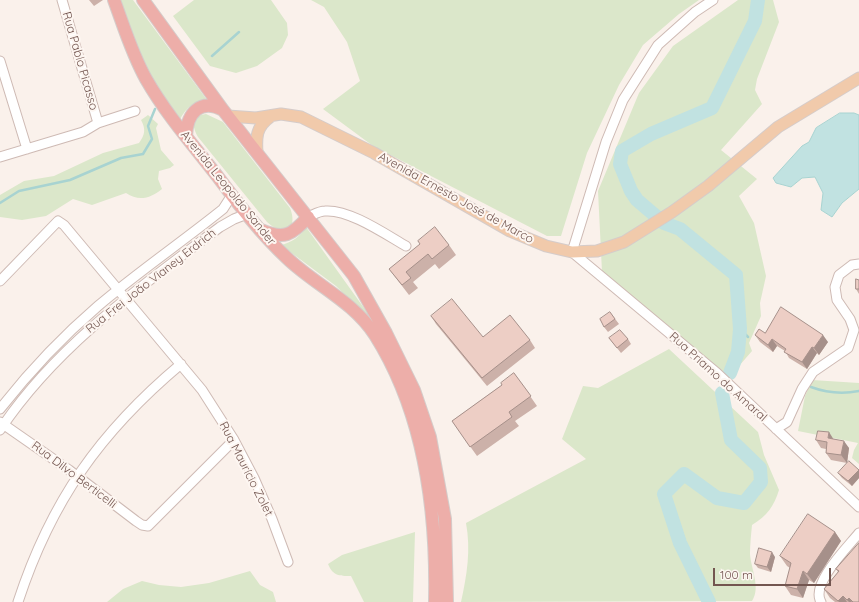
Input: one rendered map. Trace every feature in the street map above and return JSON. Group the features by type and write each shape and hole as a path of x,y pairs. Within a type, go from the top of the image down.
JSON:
{"highway":[{"name":"Avenida Leopoldo Sander","path":"114,0 143,74 165,109 260,230 289,260 342,300 355,313 374,334 392,364 414,422 426,471 436,542 435,602"},
{"path":"142,0 256,153 354,276 386,333 414,390 430,437 445,519 447,602"},
{"path":"186,136 189,118 193,112 200,107 216,106 226,113"},
{"path":"260,230 276,236 285,235 292,233 308,217"}],"main road":[{"name":"Avenida Ernesto José de Marco","path":"226,113 256,118 290,115 314,122 374,153 510,231 546,246 572,252 606,249 636,235 672,212 735,164 778,126 859,78"},
{"path":"256,153 257,130 263,122 271,116"}],"street":[{"name":"Rua Pablo Picasso","path":"62,0 98,123"},
{"path":"572,252 606,142 623,100 658,45 695,12 713,0"},
{"path":"0,61 27,149"},
{"path":"0,157 83,132 98,123 135,112"},
{"name":"Rua Frei João Vianey Erdrich","path":"0,409 25,378 60,341 118,290 224,209 232,195"},
{"path":"308,217 323,211 332,210 347,214 406,246"},
{"name":"Rua Frei João Vianey Erdrich","path":"1,425 56,362 87,332 125,299 220,227 247,214"},
{"name":"Rua Maurício Zolet","path":"0,281 58,221 64,225 202,390 234,440 263,498 288,562"},
{"name":"Rua Priamo do Amaral","path":"572,252 717,373 859,507"},
{"path":"776,429 787,422 802,389 813,372 848,348 854,330 850,319 837,300 835,287 839,275 852,265 859,264"},
{"path":"18,602 41,540 77,477 124,416 181,364"},
{"name":"Rua Dilvo Berticelli","path":"1,425 77,477 142,525 148,526 234,440"},
{"path":"821,602 819,591 824,576 859,533"}],"green space":[{"path":"119,0 133,0 207,100 191,105 180,119 148,75"},
{"path":"194,0 271,0 287,23 288,35 282,48 257,66 236,73 210,66 173,16"},
{"path":"311,0 699,0 679,14 643,45 619,85 587,153 561,236 547,236 373,146 323,109 360,81 347,42 324,7"},
{"path":"738,0 773,0 779,22 757,79 755,90 762,104 721,150 757,179 739,196 754,223 766,276 760,303 761,316 749,343 752,351 739,366 722,373 602,272 598,191 639,93 673,46"},
{"path":"206,114 223,122 290,208 292,222 288,229 278,229 267,222 198,137 194,129 195,119"},
{"path":"148,115 158,124 156,128 161,150 174,165 170,168 159,171 158,179 162,189 154,195 140,198 126,193 92,205 73,199 46,216 22,220 0,217 0,195 24,181 54,176 103,153 139,143 144,132 144,126 141,120"},
{"path":"306,227 379,329 336,286 281,245 295,239"},
{"path":"669,349 758,432 764,455 779,490 775,501 769,510 762,518 752,525 750,554 756,590 752,601 461,602 468,562 466,523 586,459 562,439 583,386 598,388"},
{"path":"812,380 859,383 859,464 852,458 858,443 798,431 805,396"},
{"path":"415,532 413,602 364,602 351,576 343,576 334,573 328,564 342,555"},
{"path":"250,571 260,585 273,592 276,602 107,602 123,589 142,581 159,585 181,587 209,583"}],"water":[{"path":"840,113 854,113 859,115 859,189 842,203 832,217 821,210 823,193 815,177 802,178 791,187 776,183 773,178 802,146 809,142 816,128"}],"building":[{"path":"435,227 449,245 432,259 428,254 406,272 411,278 402,285 389,269 420,244 418,241"},
{"path":"856,279 859,280 859,289 856,289"},
{"path":"452,299 483,337 510,315 530,340 482,378 431,316"},
{"path":"781,307 823,335 814,348 812,347 802,362 784,352 786,349 772,339 768,345 755,335 759,329 765,333"},
{"path":"610,312 615,319 604,327 600,319"},
{"path":"620,330 628,339 617,348 609,338"},
{"path":"514,373 531,396 509,412 512,417 470,447 452,421 502,385 501,383"},
{"path":"818,431 829,432 828,438 844,441 841,455 826,453 827,442 816,440"},
{"path":"849,461 859,470 848,481 838,473"},
{"path":"808,514 835,532 807,574 803,571 797,589 785,586 791,563 780,556"},
{"path":"859,543 859,602 853,602 849,598 847,600 843,596 838,601 824,589 839,571 836,569"},
{"path":"759,548 772,552 767,567 755,564"}],"waterway":[{"path":"730,373 738,352 740,329 736,275 680,229 664,223 637,200 631,191 620,164 622,151 651,134 712,108 755,21 758,0"},
{"path":"212,56 239,32"},
{"path":"0,203 19,191 70,180 121,158 143,154 152,139 148,126 155,109"},
{"path":"740,329 748,337"},
{"path":"811,387 823,391 859,391"},
{"path":"709,602 680,543 664,494 684,474 717,498 744,503 761,482 760,468 731,440 722,393"}]}
